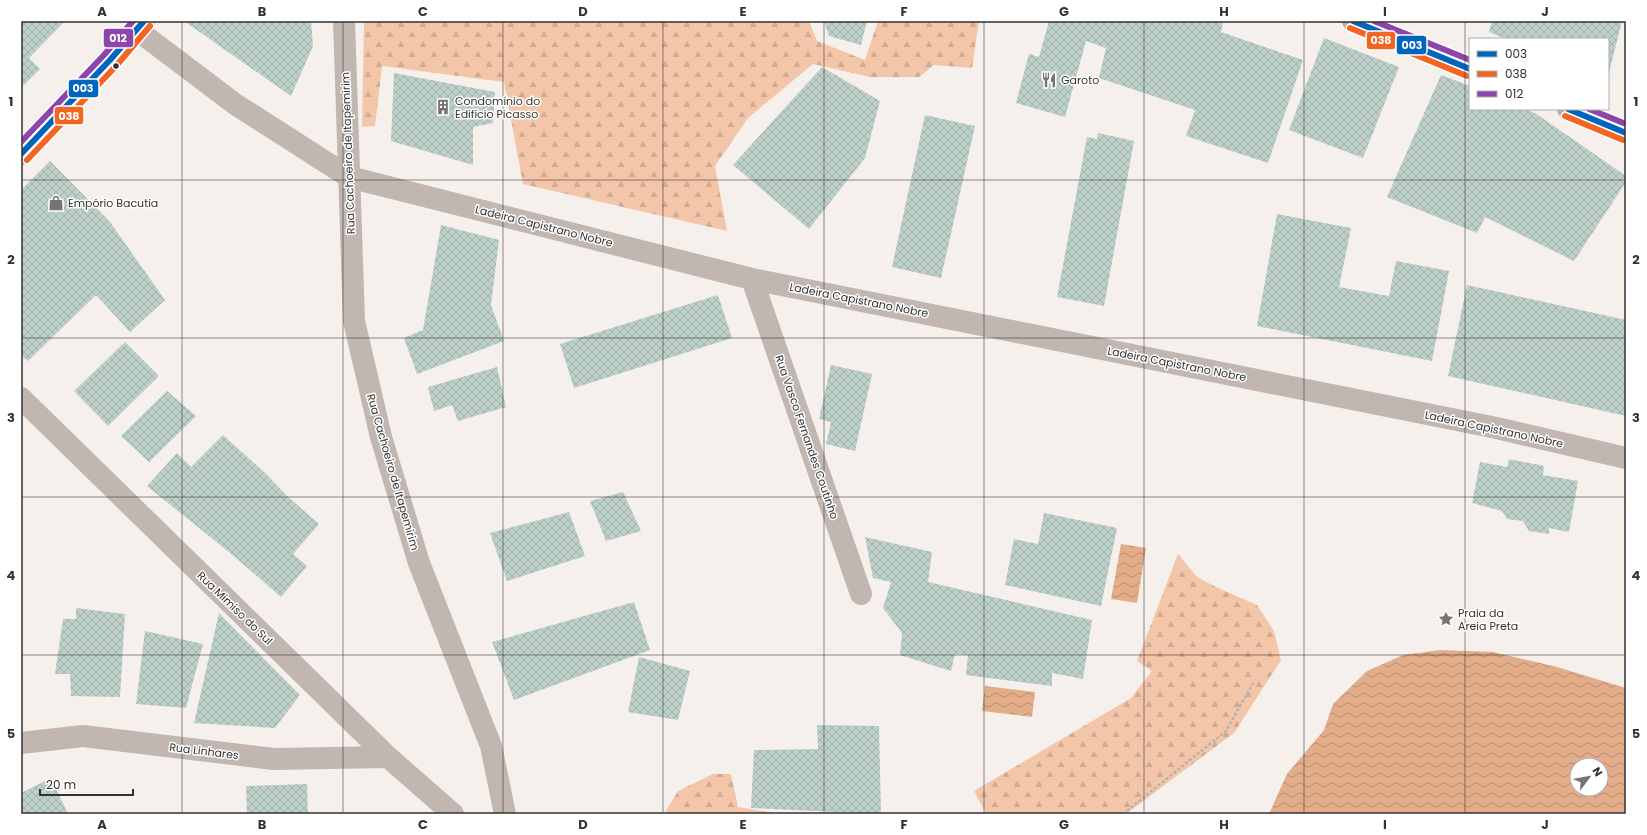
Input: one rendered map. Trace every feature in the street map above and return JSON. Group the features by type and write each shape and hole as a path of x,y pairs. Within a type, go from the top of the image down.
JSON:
{"main road":[{"path":"21,154 138,24"}],"street":[{"name":"Rua Cachoeiro de Itapemirim","path":"344,21 354,321 381,437 419,563 491,746 505,814"},
{"path":"1354,21 1469,69"},
{"name":"Ladeira Capistrano Nobre","path":"138,24 235,104 349,177 752,279 1492,427 1626,458"},
{"path":"1570,110 1626,133"},
{"name":"Rua Vasco Fernandes Coutinho","path":"752,279 861,594"},
{"name":"Rua Mimiso do Sul","path":"21,398 388,757 453,814"},
{"name":"Rua Linhares","path":"21,743 83,736 274,759 388,757"}],"path":[{"path":"1123,814 1226,731 1253,684"}],"green space":[{"path":"364,21 809,21 817,41 865,60 878,21 979,21 972,68 934,65 919,77 870,77 813,64 748,118 715,166 727,231 523,184 504,82 382,66 375,126 362,127"},
{"path":"1178,554 1197,577 1257,605 1274,631 1281,660 1234,733 1126,814 981,814 985,812 974,791 1131,698 1152,671 1137,661"},
{"path":"713,774 731,774 738,807 781,814 664,814 678,791"}],"water":[{"path":"1121,544 1146,548 1137,603 1111,599"},
{"path":"1440,650 1493,652 1557,667 1626,688 1626,814 1269,814 1287,774 1324,730 1333,704 1367,671 1403,655"},
{"path":"985,686 1035,692 1032,717 982,711"}],"building":[{"path":"21,21 65,21 29,58 40,69 21,88"},
{"path":"184,21 311,21 313,46 291,96"},
{"path":"824,21 867,21 861,45 829,36"},
{"path":"1049,21 1223,21 1221,32 1303,60 1268,163 1186,136 1195,110 1099,78 1106,48 1086,41 1065,117 1016,103 1029,54 1039,57"},
{"path":"1492,21 1622,21 1609,73 1609,38 1504,38 1489,32"},
{"path":"1324,38 1399,67 1363,158 1289,130"},
{"path":"822,67 880,101 865,158 809,229 733,165"},
{"name":"Condomínio do Edifício Picasso","path":"394,73 495,92 493,123 473,127 473,165 391,141"},
{"path":"1441,75 1469,86 1469,110 1528,110 1535,113 1626,176 1626,182 1574,261 1485,217 1477,233 1387,197"},
{"path":"925,115 975,126 941,278 892,267"},
{"path":"1098,133 1134,141 1104,306 1057,297 1087,137 1097,139"},
{"path":"50,161 110,222 165,300 130,332 96,295 28,361 21,356 21,190"},
{"path":"1277,214 1351,228 1339,287 1389,296 1396,261 1449,271 1432,361 1257,326"},
{"path":"441,225 499,240 491,305 504,341 417,374 404,338 423,330"},
{"path":"1467,285 1626,320 1626,416 1448,376"},
{"path":"718,295 732,338 574,388 560,344"},
{"path":"125,342 159,376 108,426 74,391"},
{"path":"831,365 872,374 855,451 826,444 831,422 819,419"},
{"path":"497,367 506,407 458,421 452,405 434,411 428,387"},
{"path":"167,391 196,416 149,462 121,436"},
{"path":"223,435 265,473 287,496 319,524 293,554 307,566 281,597 235,557 147,486 177,453 191,467"},
{"path":"1509,459 1544,466 1543,475 1578,481 1569,532 1549,528 1549,534 1529,531 1523,521 1507,519 1502,511 1472,503 1480,462 1507,467"},
{"path":"623,492 641,531 606,541 590,501"},
{"path":"569,512 585,556 507,581 490,533"},
{"path":"1044,513 1117,528 1101,606 1005,585 1014,539 1038,544"},
{"path":"865,537 932,552 928,582 1092,620 1083,679 1052,673 1052,686 966,675 968,655 955,654 951,671 900,655 902,633 883,608 891,582 873,578"},
{"path":"634,602 650,650 514,700 492,642"},
{"path":"76,608 125,614 120,697 71,696 70,674 55,674 63,619 76,619"},
{"path":"219,613 300,695 275,728 194,723"},
{"path":"145,631 203,644 186,708 136,704"},
{"path":"639,657 690,671 678,720 628,712"},
{"path":"817,725 879,726 881,814 751,808 754,750 818,749"},
{"path":"51,778 68,814 21,814 21,793"},
{"path":"307,784 308,814 247,814 246,786"}],"transit line":[{"name":"012","path":"21,142 104,55 133,21"},
{"name":"003","path":"21,154 110,60 144,21"},
{"name":"003","path":"1353,21 1469,69"},
{"name":"012","path":"1374,21 1469,60"},
{"name":"038","path":"27,160 116,66 150,26"},
{"name":"038","path":"1350,28 1467,76"},
{"name":"003","path":"1570,110 1626,133"},
{"name":"012","path":"1591,110 1626,124"},
{"name":"038","path":"1565,116 1623,140"}],"place":[{"name":"Garoto","path":"1049,80"},
{"name":"Condomínio do Edifício Picasso","path":"443,107"},
{"name":"Empório Bacutia","path":"56,203"},
{"name":"Praia da Areia Preta","path":"1446,619"}]}
